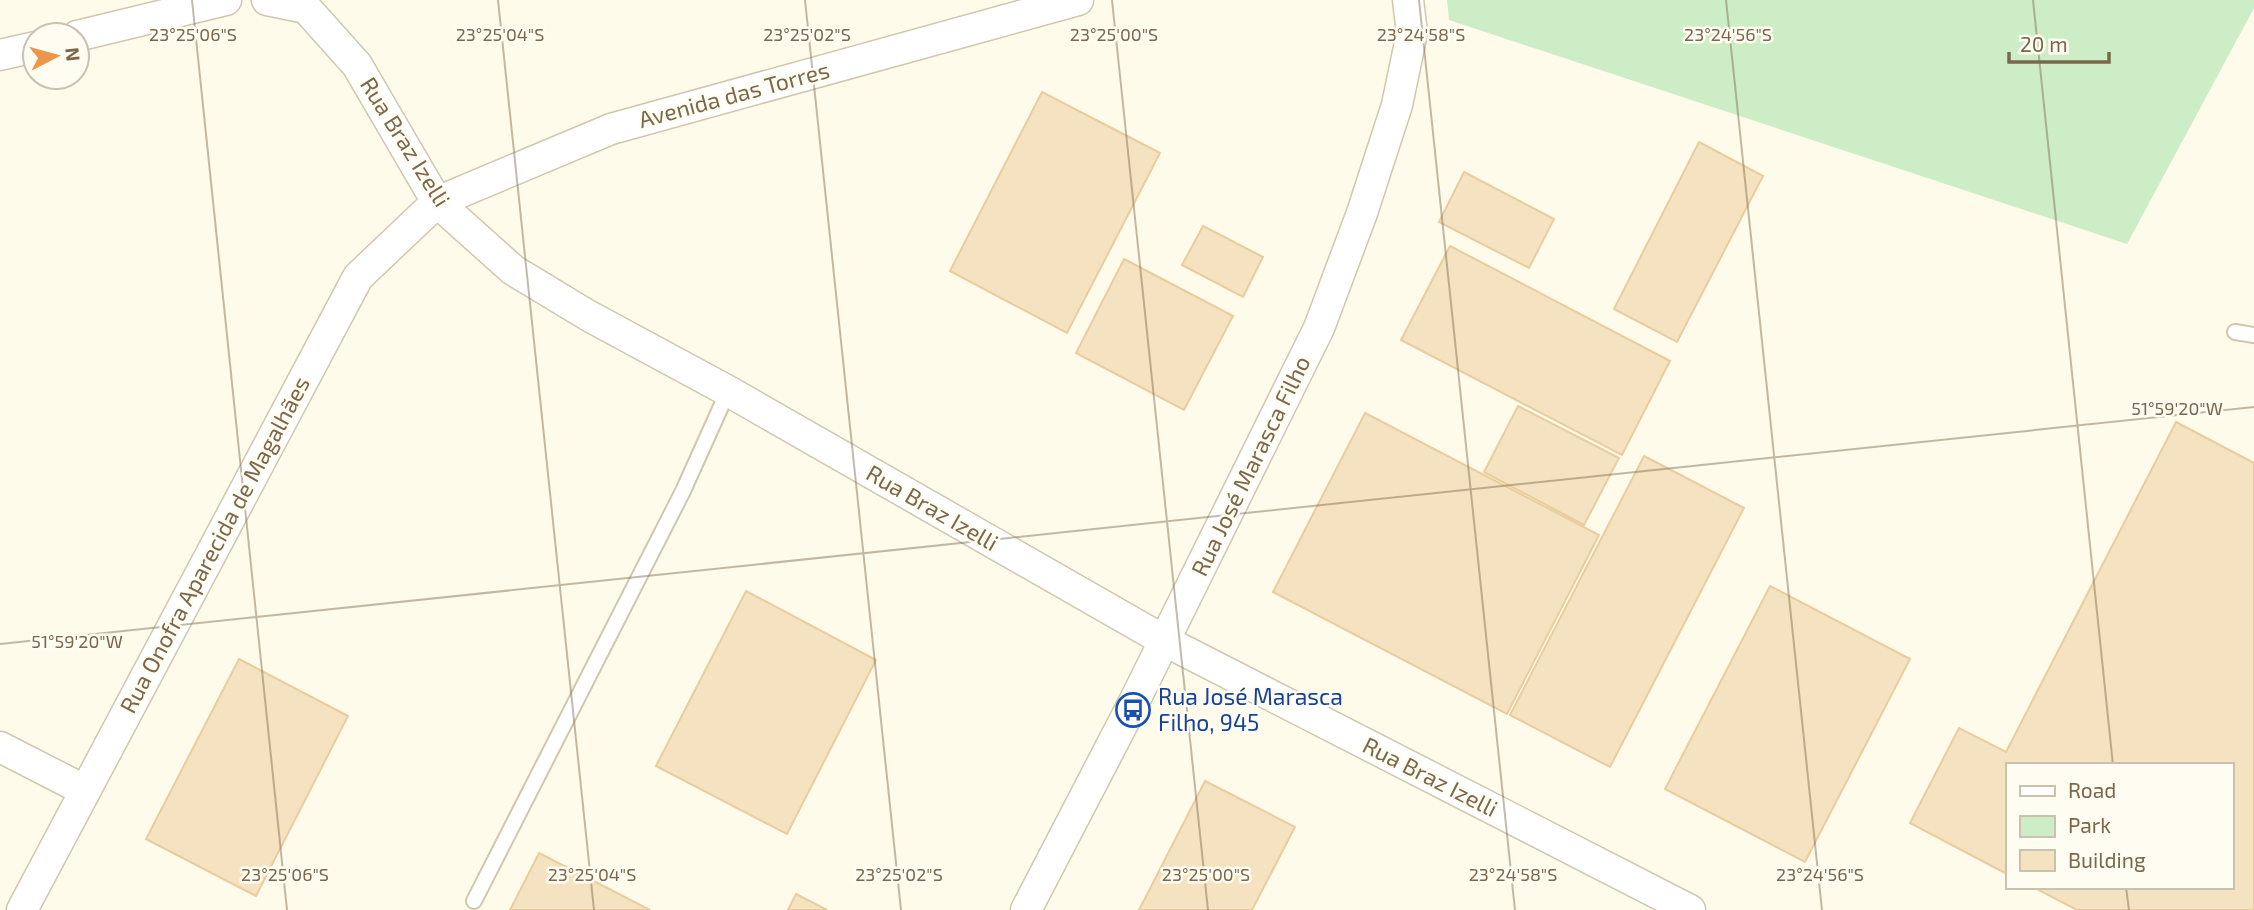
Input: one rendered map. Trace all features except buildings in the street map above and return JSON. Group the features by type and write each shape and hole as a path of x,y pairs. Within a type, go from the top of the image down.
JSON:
{"street":[{"path":"91,33 226,0"},
{"name":"Rua Braz Izelli","path":"267,0 306,8 356,65 437,202 513,270 589,316 728,391 1165,641 1690,910"},
{"name":"Avenida das Torres","path":"437,202 611,129 1078,0"},
{"name":"Rua José Marasca Filho","path":"1026,910 1165,641 1320,328 1362,213 1397,105 1412,33 1408,0"},
{"path":"0,55 21,50"},
{"name":"Rua Onofra Aparecida de Magalhães","path":"22,910 358,277 437,202"},
{"path":"0,747 84,790"}],"lane":[{"path":"2235,332 2254,335"},
{"path":"474,901 682,491 728,391"}],"green space":[{"path":"1447,0 2254,0 2254,8 2127,244 1449,20"}],"place":[{"name":"Rua José Marasca Filho, 945","path":"1133,710"}]}
